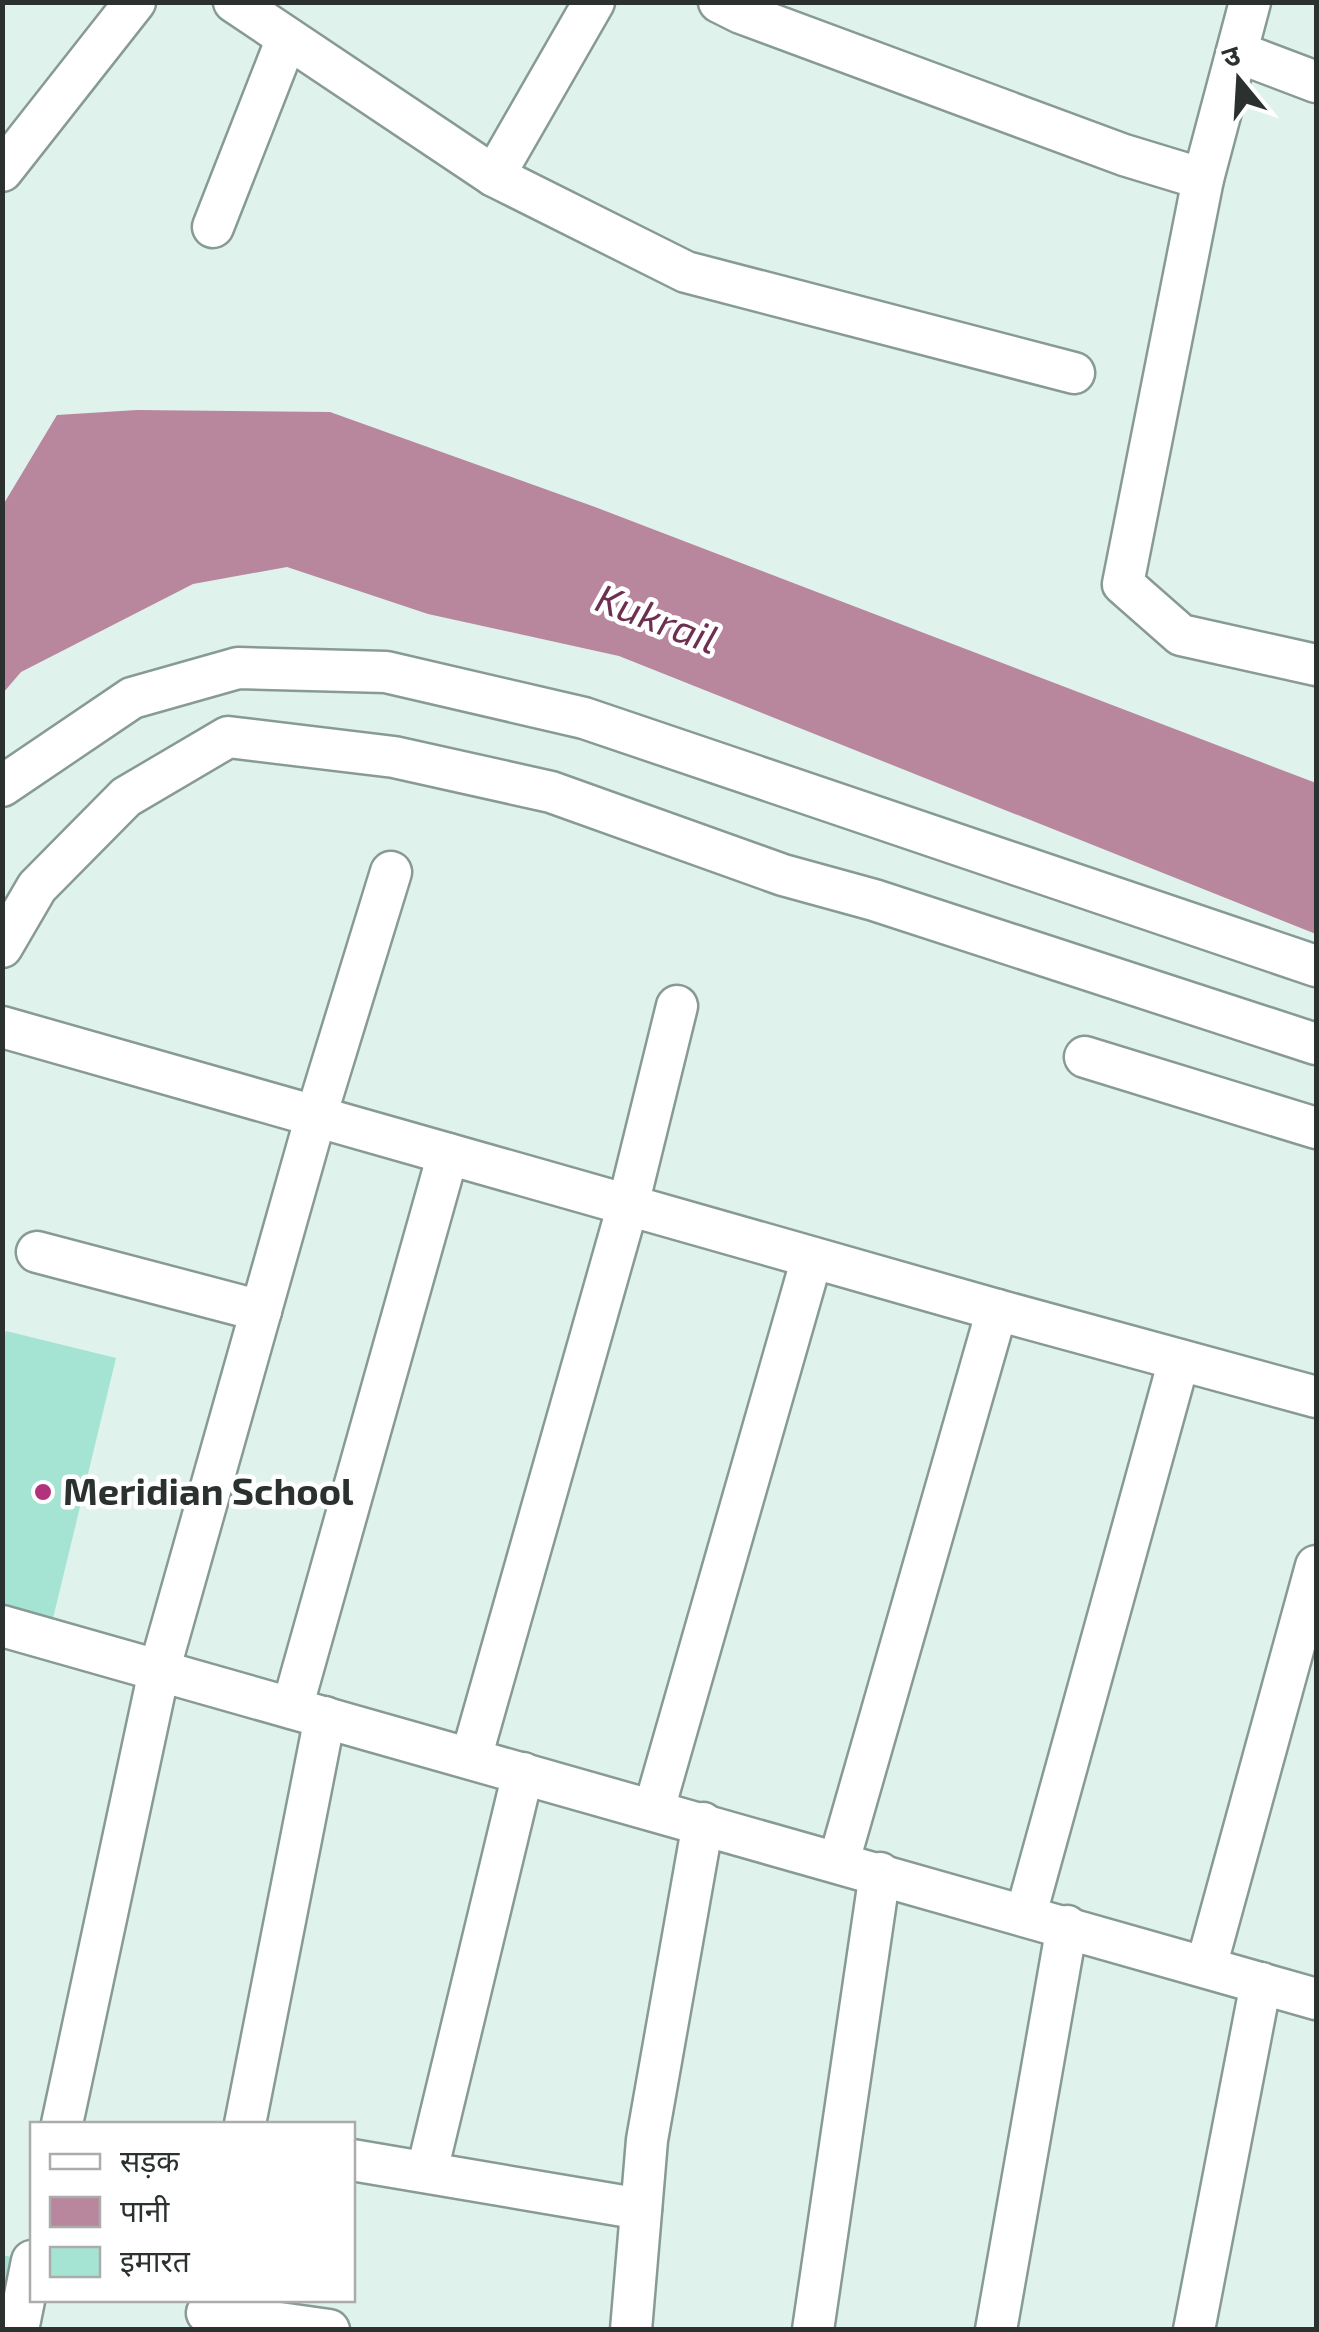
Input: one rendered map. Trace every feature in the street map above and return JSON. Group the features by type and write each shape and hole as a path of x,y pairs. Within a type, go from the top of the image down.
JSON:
{"street":[{"path":"4,167 135,2"},
{"path":"234,2 494,176 686,272 1074,373"},
{"path":"494,176 594,2"},
{"path":"720,2 741,14 1124,155 1203,179"},
{"path":"1250,2 1203,179 1124,584 1181,635 1313,653"},
{"path":"213,226 287,38"},
{"path":"1237,52 1316,82"},
{"path":"2,786 132,698 238,668 386,672 584,718 1316,966"},
{"path":"2,947 37,887 126,797 228,737 394,757 551,792 784,875 874,900 1316,1044"},
{"path":"62,2122 159,1670 316,1116 391,872"},
{"path":"471,1758 628,1205 677,1006"},
{"path":"2,1027 1316,1397"},
{"path":"1085,1057 1316,1128"},
{"path":"245,2122 309,1712 448,1154"},
{"path":"37,1252 261,1310"},
{"path":"654,1810 812,1258"},
{"path":"838,1861 997,1310"},
{"path":"1026,1914 1179,1360"},
{"path":"1206,1966 1316,1566"},
{"path":"2,1626 1316,1999"},
{"path":"426,2171 523,1773"},
{"path":"630,2330 648,2140 704,1823"},
{"path":"813,2330 880,1873"},
{"path":"996,2330 1067,1926"},
{"path":"1194,2330 1261,1982"},
{"path":"355,2160 642,2210"},
{"path":"18,2330 30,2270"},
{"path":"208,2314 329,2330"}],"water":[{"name":"Kukrail","path":"137,410 330,412 595,507 1316,783 1316,934 619,656 428,614 287,567 193,584 21,672 3,693 3,505 57,415"}],"building":[{"name":"Meridian School","path":"6,1331 116,1358 48,1639 2,1626 2,1343"},
{"path":"2,2255 21,2259 2,2330"}],"place":[{"name":"Meridian School","path":"43,1492"}]}
